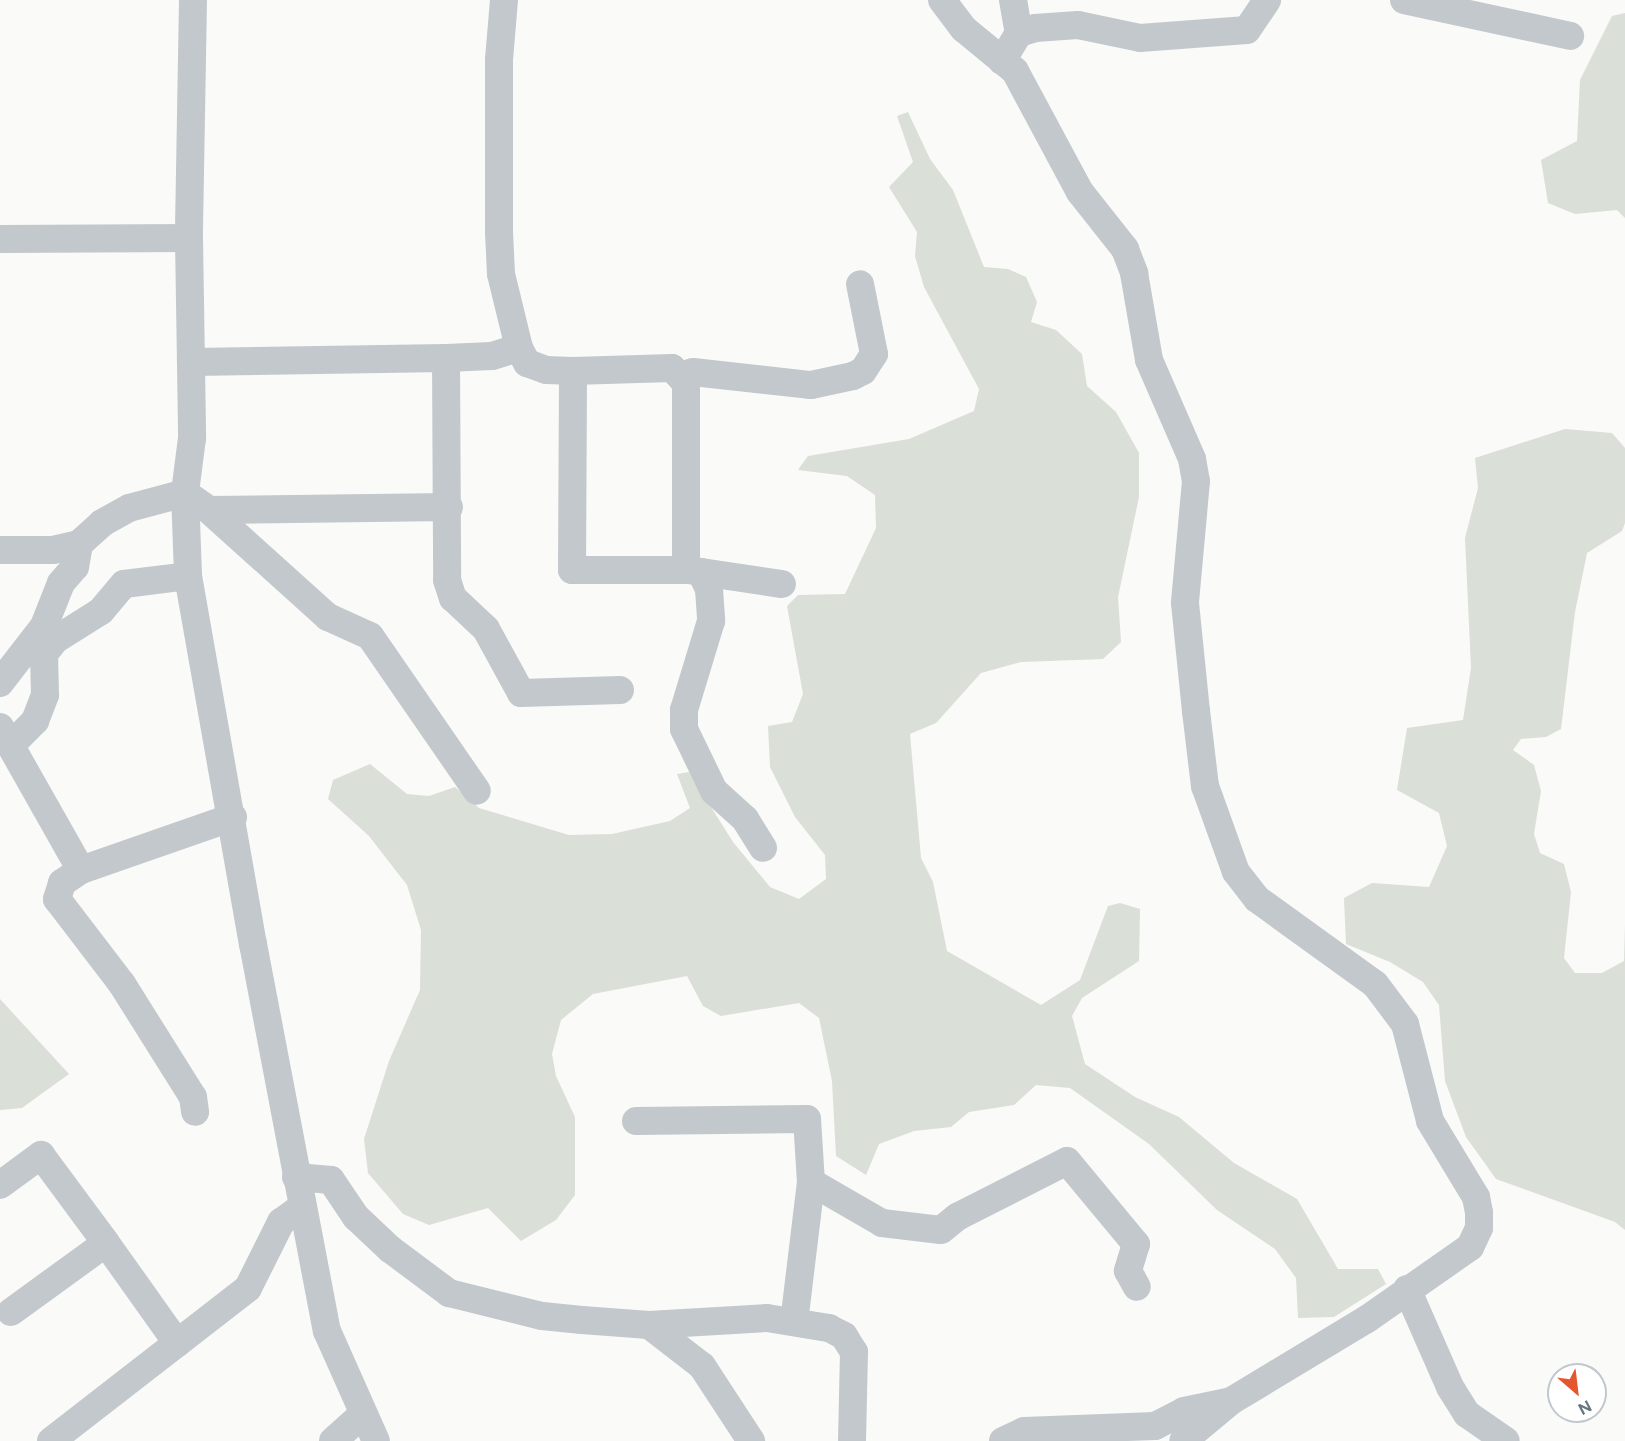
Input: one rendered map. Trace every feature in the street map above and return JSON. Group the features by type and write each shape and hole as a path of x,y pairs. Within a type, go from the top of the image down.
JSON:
{"street":[{"path":"193,0 189,237 192,438 185,494 188,576 296,1177 327,1331 362,1415 376,1441"},
{"path":"504,0 499,60 499,232 501,274 519,348 527,363 546,370 672,368 682,375 686,383 693,571 709,589 711,621 684,710 684,729 714,791 745,819 763,848"},
{"path":"942,0 964,29 1015,71 1030,94 1080,192 1125,249 1134,273 1149,360 1192,459 1196,481 1185,603 1196,711 1205,786 1236,872 1257,899 1375,984 1406,1024 1430,1121 1476,1197 1479,1228 1470,1247 1367,1318 1231,1401 1183,1441"},
{"path":"1002,61 1019,33 1013,0"},
{"path":"1019,33 1078,25 1140,38 1247,30 1268,0"},
{"path":"1404,0 1570,36"},
{"path":"0,239 189,237"},
{"path":"682,375 693,372 811,385 853,376 863,371 874,354 860,284"},
{"path":"191,362 446,358 492,356 519,348"},
{"path":"446,358 449,507 447,580 453,598 486,629 521,693 620,690"},
{"path":"573,371 572,570 693,571 782,584"},
{"path":"0,550 53,550 79,544 102,523 129,508 185,494 209,510 328,617 370,636 477,791"},
{"path":"209,510 449,507"},
{"path":"0,683 44,626 61,584 75,567 79,544"},
{"path":"81,870 6,736 35,721 45,695 44,654 55,640 101,611 124,584 188,576"},
{"path":"195,1112 193,1097 122,984 57,899 62,883 81,870 233,817"},
{"path":"636,1121 807,1119 810,1182 794,1322"},
{"path":"0,1185 41,1155 177,1343"},
{"path":"810,1182 882,1223 941,1230 957,1217 1067,1161 1136,1244 1128,1270 1137,1287"},
{"path":"296,1177 331,1180 356,1217 390,1250 449,1293 542,1316 649,1324 767,1318 829,1328 844,1336 854,1352 852,1441"},
{"path":"53,1440 248,1288 281,1222 302,1207"},
{"path":"11,1312 106,1243"},
{"path":"1407,1289 1456,1396 1467,1414 1506,1441"},
{"path":"649,1324 702,1366 751,1441"},
{"path":"1003,1441 1024,1431 1155,1426 1184,1411 1231,1401"},
{"path":"333,1441 362,1415"}],"shaded area":[{"path":"1625,13 1625,218 1617,210 1575,214 1548,203 1541,160 1577,141 1580,80 1612,16"},
{"path":"908,112 930,159 953,190 984,267 1008,269 1026,277 1037,302 1031,322 1056,330 1082,354 1087,386 1116,412 1139,453 1139,497 1118,597 1121,642 1103,659 1021,662 981,673 936,723 910,734 921,858 933,882 947,951 1041,1005 1080,980 1108,906 1120,903 1140,909 1139,961 1082,998 1072,1016 1085,1064 1135,1097 1179,1117 1234,1163 1297,1199 1338,1269 1378,1269 1386,1284 1334,1317 1298,1318 1296,1278 1275,1249 1217,1210 1149,1144 1070,1088 1036,1085 1014,1105 969,1112 951,1127 914,1131 879,1144 866,1175 836,1156 832,1081 819,1018 799,1003 721,1016 703,1006 687,976 593,994 561,1020 552,1054 556,1076 575,1117 575,1195 556,1220 521,1241 488,1208 429,1225 403,1214 368,1173 364,1139 389,1061 420,990 421,930 407,885 369,836 328,799 333,780 370,764 407,794 429,796 455,787 479,808 569,835 612,834 670,821 690,808 677,774 689,772 733,842 770,887 799,899 826,879 825,855 795,817 770,767 768,726 792,722 803,694 787,606 798,595 845,594 876,528 875,495 847,476 798,470 808,456 909,439 974,411 979,389 924,287 915,256 917,232 889,187 913,162 897,116"},
{"path":"1565,429 1612,433 1625,448 1625,523 1622,531 1587,553 1575,612 1561,729 1546,737 1521,739 1513,750 1534,765 1541,791 1534,834 1540,853 1564,864 1571,892 1564,958 1575,973 1602,973 1624,961 1625,924 1625,1230 1615,1222 1496,1179 1466,1137 1445,1081 1439,1005 1423,982 1390,962 1346,944 1344,898 1372,883 1429,887 1447,846 1439,813 1397,790 1407,728 1463,720 1471,668 1465,538 1478,488 1475,458"},
{"path":"0,999 69,1074 22,1108 0,1110"}]}
